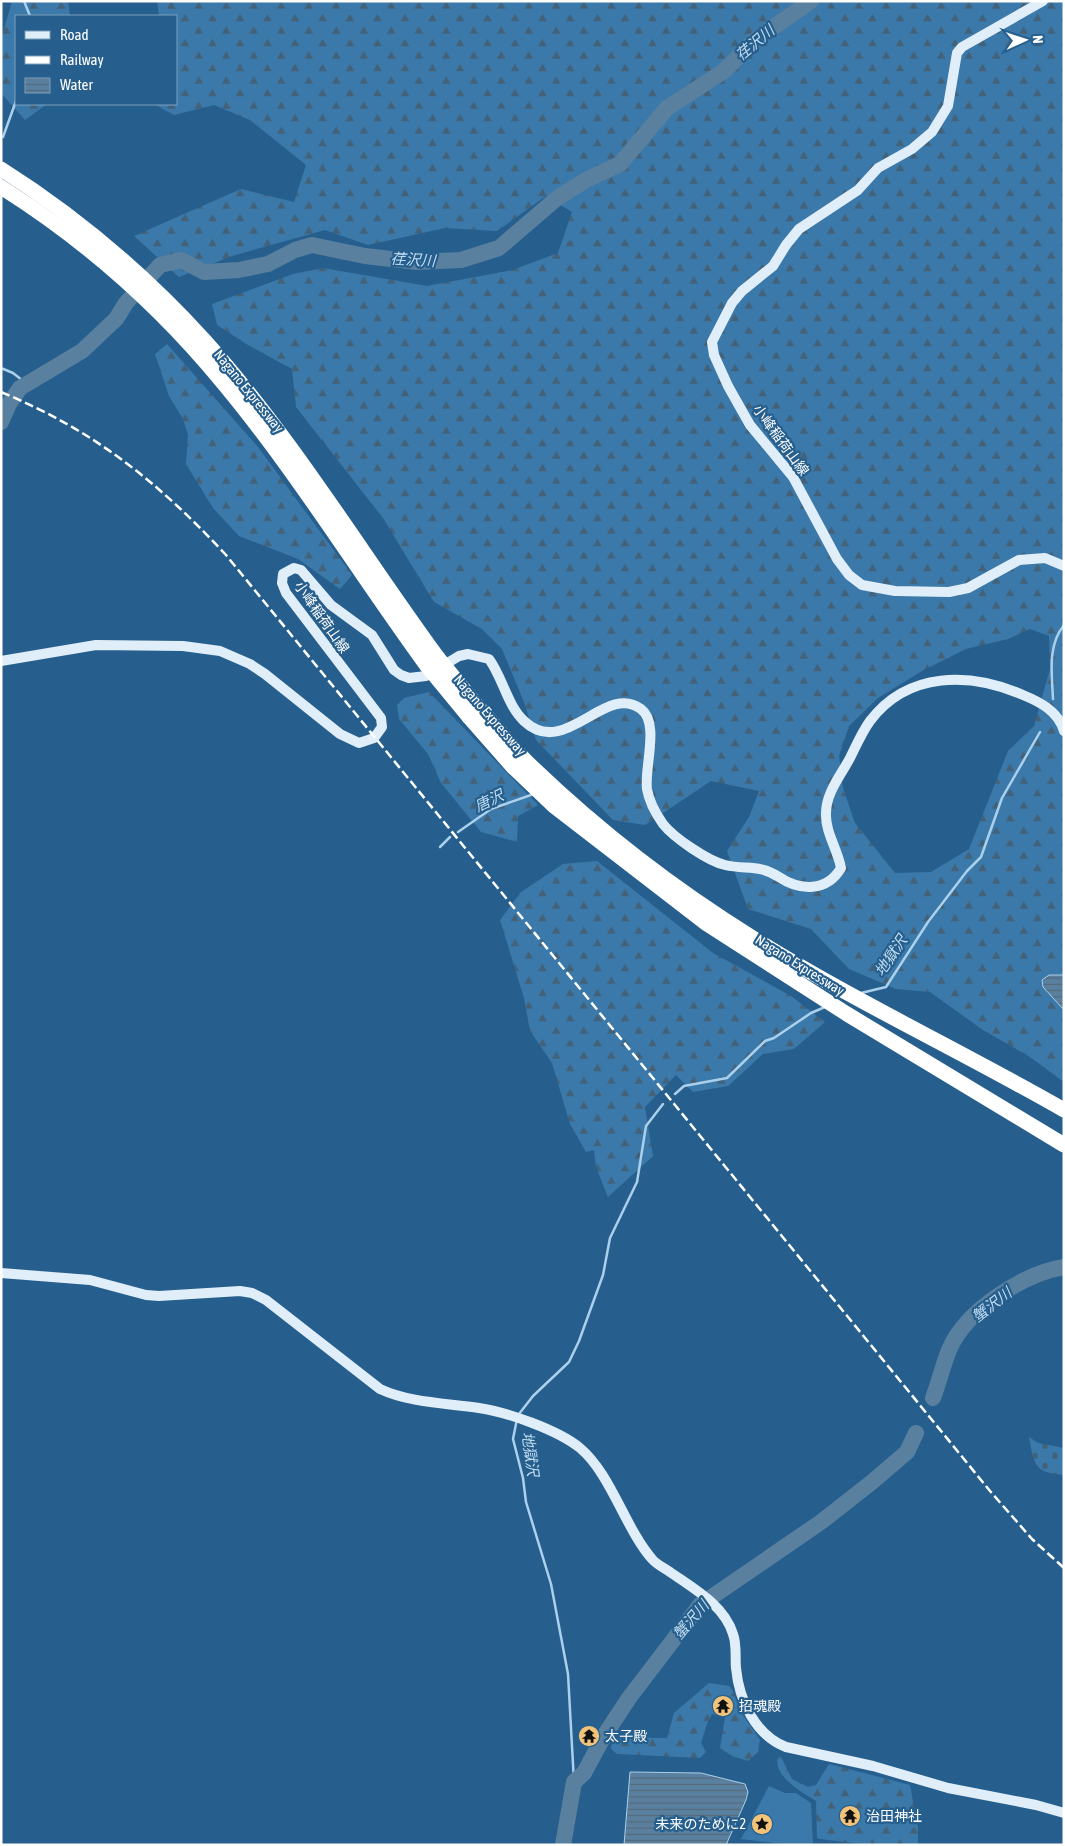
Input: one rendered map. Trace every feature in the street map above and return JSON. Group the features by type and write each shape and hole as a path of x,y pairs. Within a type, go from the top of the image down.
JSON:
{"highway":[{"name":"Nagano Expressway","path":"1,169 63,210 263,411 433,662 474,713 519,764 561,803 670,881 711,919 796,982 1064,1145"},
{"name":"Nagano Expressway","path":"1,187 117,264"},
{"name":"Nagano Expressway","path":"711,919 753,938 904,1024 1064,1110"}],"main road":[{"name":"小峰稲荷山線","path":"1043,1 962,47 956,53 948,106 932,132 912,149 878,168 858,190 800,229 786,245 773,266 742,291 732,303 712,342 714,355 728,386 750,426 793,477 837,559 849,575 862,585 895,591 949,592 968,588 1019,560 1045,558 1064,566"},
{"name":"小峰稲荷山線","path":"1,661 96,645 183,646 220,651 250,664 265,674 340,734 359,743 374,738 382,727 381,718 286,593 282,583 283,574 294,568 301,570 331,605 372,634 394,670 401,675 409,678 426,676 459,656 468,654 489,659 499,673 515,713 533,728 546,731 574,727 612,704 634,705 643,711 649,721 651,732 647,790 653,808 663,824 679,839 712,860 726,865 761,868 801,888 828,882 836,876 841,868 825,814 828,798 870,722 899,696 924,683 937,680 974,680 1011,690 1045,705 1056,714 1064,731"},
{"path":"1,1274 90,1280 146,1295 159,1296 240,1291 252,1293 266,1300 380,1389 395,1396 482,1408 509,1416 568,1439 582,1450 594,1464 652,1559 709,1599 726,1620 734,1635 736,1670 746,1707 756,1725 774,1742 786,1747 873,1766 948,1788 1036,1805 1064,1813"}],"green space":[{"path":"12,1 68,1 70,15 15,15 15,105 46,105 25,120 1,93 1,40"},
{"path":"157,1 1064,1 1064,1082 1030,1057 983,1030 930,992 896,989 849,969 811,929 748,909 727,851 749,817 759,791 711,781 645,825 613,820 536,740 524,702 502,649 482,629 434,602 383,518 296,407 292,369 248,345 217,325 212,304 293,274 323,268 427,286 512,270 558,253 572,212 546,196 497,231 445,228 368,245 325,230 232,256 179,277 134,236 241,189 294,202 306,165 250,120 214,105 174,115 156,105 178,105 178,15 159,15","holes":["1030,629 1049,636 1050,669 1034,726 1008,751 969,849 931,872 895,873 855,823 843,788 839,756 849,726 878,698 922,671 966,649 1008,639"]},
{"path":"167,344 258,447 352,575 340,589 298,559 239,536 213,508 186,464 188,435 183,419 169,396 155,354"},
{"path":"429,692 538,805 518,816 517,842 481,832 441,783 428,754 399,719 397,705 404,698"},
{"path":"597,861 713,953 791,996 825,1022 794,1049 763,1054 728,1086 693,1092 676,1075 645,1107 653,1156 608,1197 596,1167 594,1150 586,1152 570,1124 552,1063 530,1031 524,998 500,920 521,892 563,864"},
{"path":"1029,1437 1038,1443 1064,1448 1064,1475 1047,1472 1037,1465 1032,1454"},
{"path":"709,1683 729,1686 733,1691 740,1711 760,1740 758,1752 748,1761 732,1756 720,1748 725,1717 712,1714 701,1743 706,1752 700,1758 617,1754 611,1749 612,1742 631,1732 651,1738 667,1738 674,1713"},
{"path":"778,1756 781,1757 792,1779 808,1787 816,1785 829,1764 910,1785 918,1828 918,1845 869,1845 817,1838 816,1801 796,1788 784,1777 777,1763"},
{"path":"769,1786 785,1793 796,1793 811,1803 813,1845 790,1845 741,1839"}],"water":[{"path":"1049,975 1064,975 1064,1010 1043,987 1042,980"},
{"path":"630,1772 701,1773 745,1784 748,1792 746,1800 726,1845 624,1845"}],"waterway":[{"path":"24,1 30,15"},
{"name":"荏沢川","path":"1,422 9,404 20,388 82,351 116,319 126,303 160,265 181,260 204,272 239,270 268,264 295,250 312,245 365,256 417,262 461,260 499,248 556,199 586,180 620,164 667,108 724,71 754,41 811,1"},
{"path":"3,137 15,104"},
{"path":"1,368 13,373 27,384"},
{"name":"地獄沢","path":"1053,699 1053,651 1055,642 1064,625"},
{"name":"地獄沢","path":"861,993 886,987 928,922 967,871 981,857 1002,798 1040,732"},
{"name":"唐沢","path":"458,832 491,809 531,795"},
{"path":"440,847 450,837"},
{"name":"地獄沢","path":"675,1094 684,1086 727,1078 765,1041 774,1038 811,1013 825,1007"},
{"name":"地獄沢","path":"519,1414 533,1396 569,1362 579,1341 603,1275 610,1238 637,1182 646,1126 663,1104"},
{"name":"蟹沢川","path":"933,1398 949,1350 957,1335 968,1321 997,1296 1014,1286 1031,1277 1064,1267"},
{"name":"地獄沢","path":"517,1419 513,1439 523,1478 526,1502 551,1584 568,1674 574,1782"},
{"name":"蟹沢川","path":"563,1845 574,1782 584,1773 604,1736 629,1698 700,1605 821,1522 872,1482 907,1452 916,1433"}],"railway":[{"path":"1,392 35,407 96,441 150,482 226,555 990,1491 1032,1539 1064,1568"}],"place":[{"name":"招魂殿","path":"723,1706"},
{"name":"太子殿","path":"589,1736"},
{"name":"治田神社","path":"850,1816"},
{"name":"未来のために2","path":"762,1824"}]}
